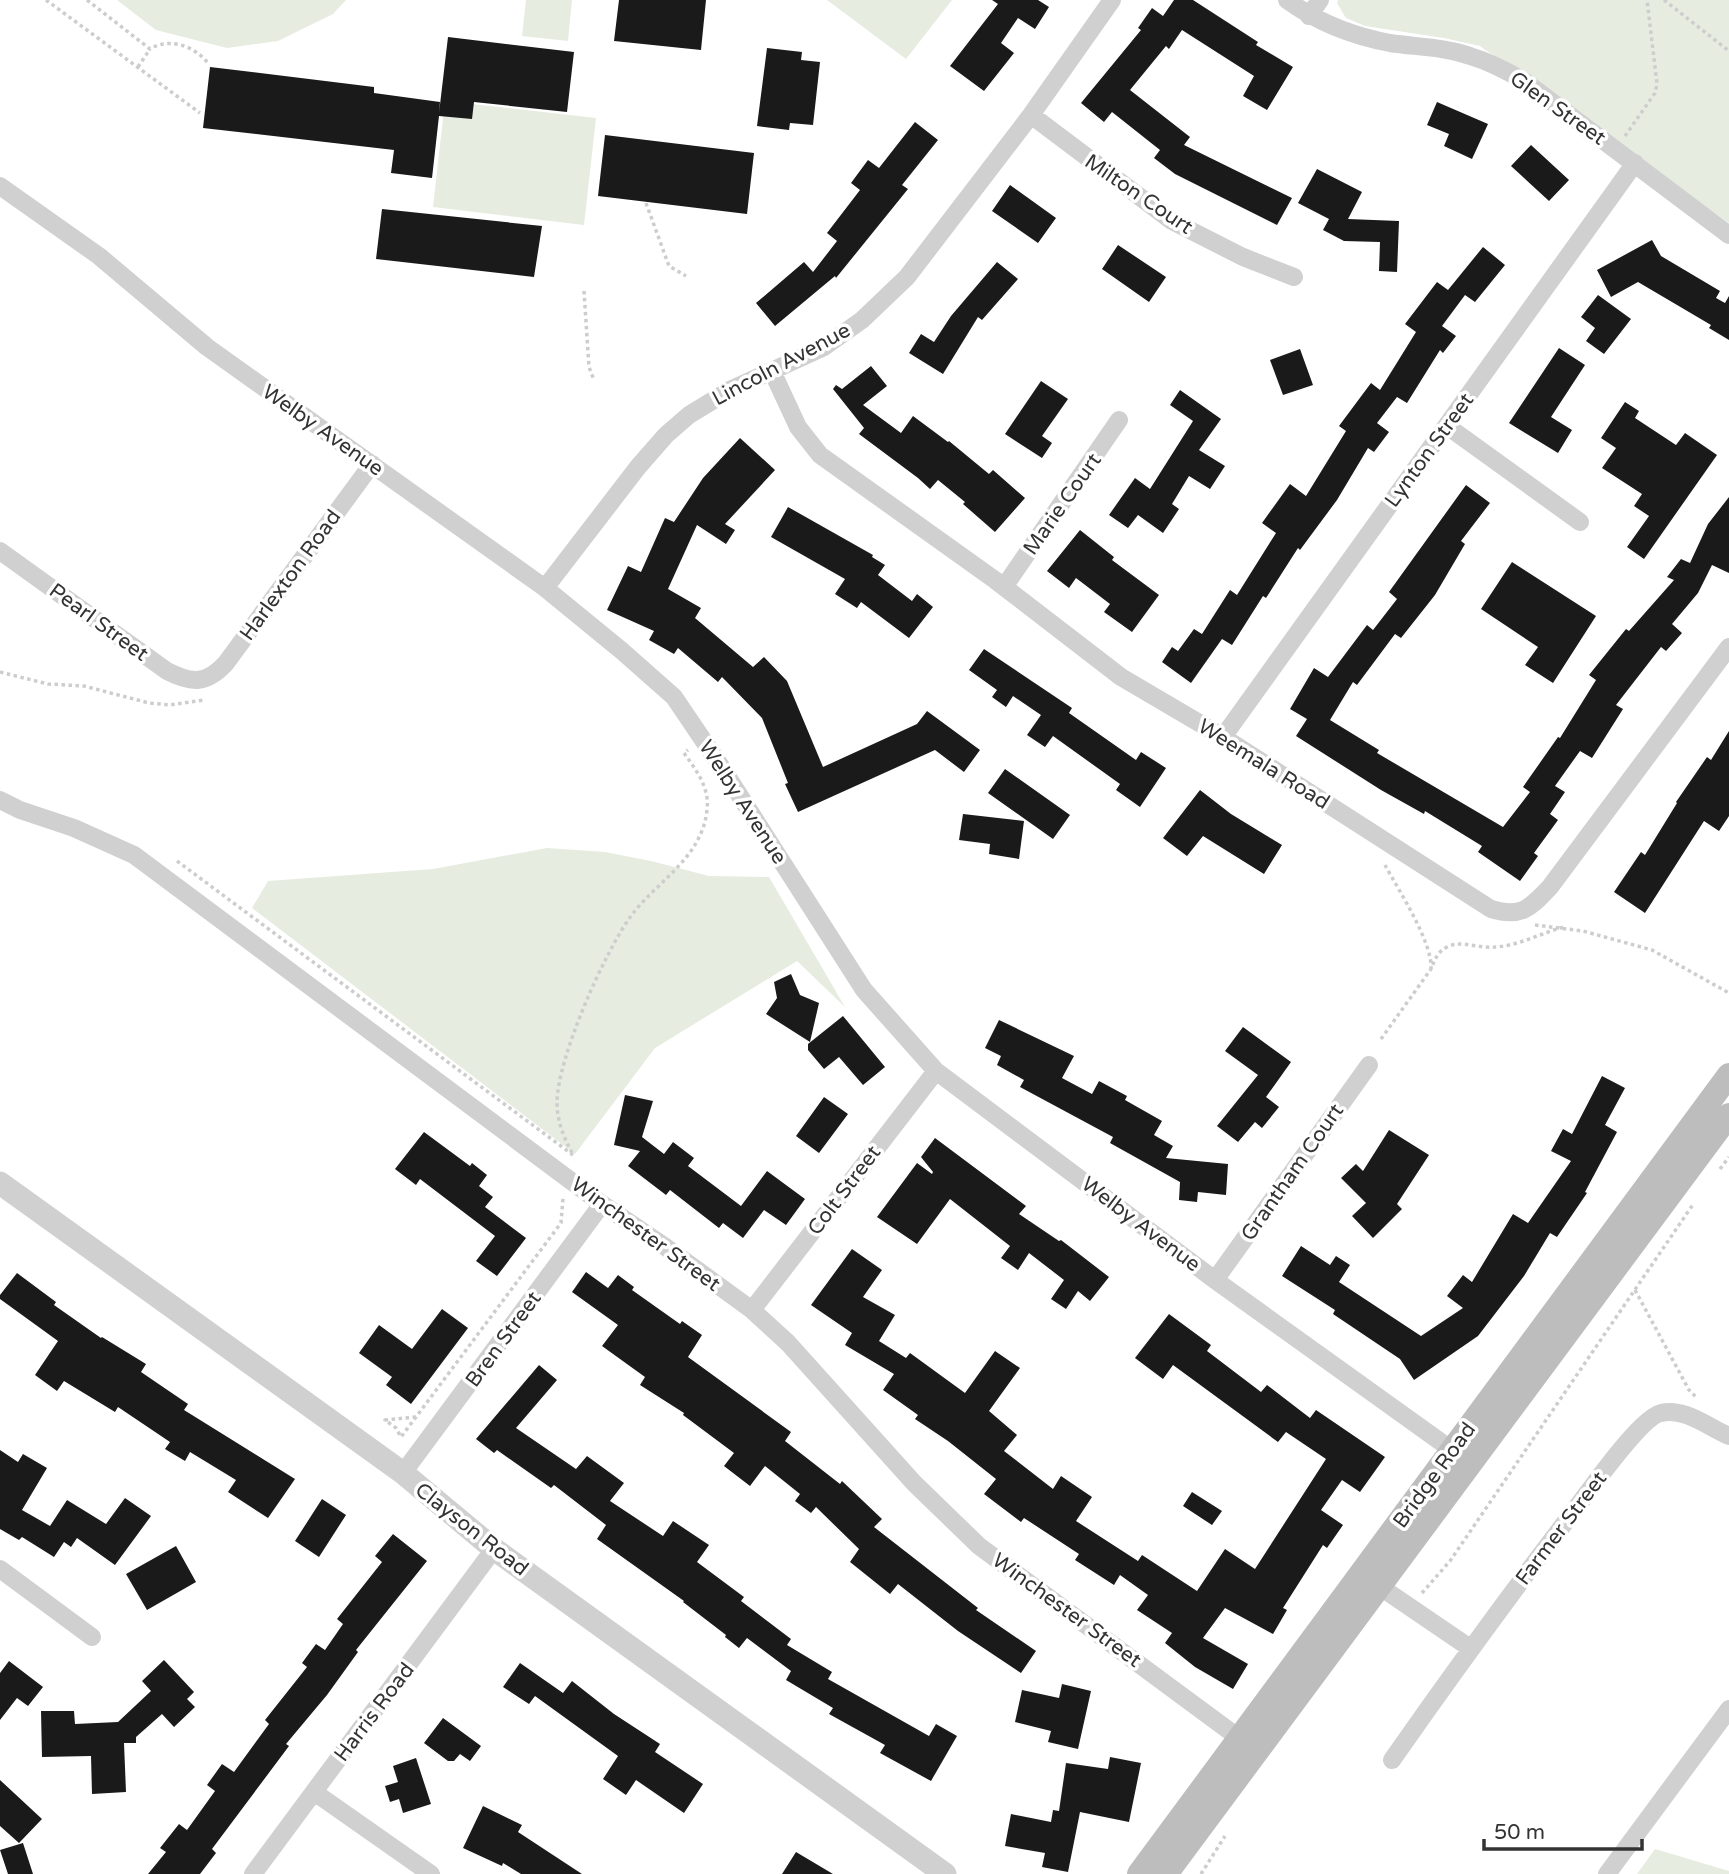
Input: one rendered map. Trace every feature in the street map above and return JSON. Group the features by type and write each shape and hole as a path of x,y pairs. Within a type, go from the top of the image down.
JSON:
{"main road":[{"name":"Bridge Road","path":"1139,1874 1379,1586 1461,1457 1729,1075"},
{"name":"Bridge Road","path":"1166,1874 1248,1744 1461,1457 1729,1115"}],"street":[{"name":"Lincoln Avenue","path":"545,588 638,467 666,435 689,415 730,390 824,347 862,320 907,277 1031,115 1112,0"},
{"name":"Glen Street","path":"1287,0 1309,16 1350,33 1390,43 1431,47 1468,55 1499,66 1524,81 1729,235"},
{"path":"1309,16 1320,0"},
{"name":"Milton Court","path":"1031,115 1172,221 1243,257 1294,277"},
{"name":"Lynton Street","path":"1223,737 1635,163"},
{"name":"Welby Avenue","path":"0,186 99,256 207,347 545,588 622,651 674,698 864,990 936,1071 1215,1280 1461,1457"},
{"name":"Weemala Road","path":"772,371 798,427 820,455 1004,587 1121,677 1223,737 1491,909 1509,914 1518,911"},
{"name":"Marie Court","path":"1004,587 1119,420"},
{"path":"1447,426 1580,522"},
{"name":"Harlexton Road","path":"202,681 226,663 372,464"},
{"name":"Pearl Street","path":"0,551 167,671 181,678 202,681"},
{"path":"1518,911 1527,909 1550,887 1729,647"},
{"name":"Winchester Street","path":"0,800 20,810 74,828 134,855 602,1204 752,1310 788,1343 914,1483 979,1546 1248,1744"},
{"name":"Grantham Court","path":"1215,1280 1369,1065"},
{"name":"Colt Street","path":"752,1310 936,1071"},
{"name":"Clayson Road","path":"0,1183 403,1473 494,1549 946,1874"},
{"name":"Bren Street","path":"403,1473 602,1204"},
{"name":"Farmer Street","path":"1392,1760 1470,1648 1623,1446 1658,1413 1685,1414 1729,1436"},
{"name":"Harris Road","path":"253,1874 494,1549"},
{"path":"0,1569 92,1637"},
{"path":"1379,1586 1470,1648"},
{"path":"1608,1874 1727,1715"},
{"path":"314,1792 430,1874"}],"path":[{"path":"46,0 200,113"},
{"path":"86,0 150,49"},
{"path":"1616,149 1655,93 1657,84 1647,0"},
{"path":"1664,0 1729,51"},
{"path":"138,67 150,49 157,45 174,43 200,53 208,63"},
{"path":"646,203 669,266 686,276"},
{"path":"584,291 589,367 594,380"},
{"path":"0,672 48,684 84,686 149,703 170,705 207,700"},
{"path":"573,1155 562,1134 557,1107 562,1069 610,948 631,916 681,866 693,849 707,811 707,792 684,753 703,740"},
{"path":"1384,863 1411,911 1432,959 1431,969"},
{"path":"1518,911 1523,924 1564,928 1652,950 1729,993"},
{"path":"1381,1039 1431,969 1439,952 1449,946 1501,947 1526,942 1548,931 1564,928"},
{"path":"1715,1175 1729,1157"},
{"path":"416,1417 385,1420 396,1428 401,1437 416,1417 561,1223 564,1200 556,1193"},
{"path":"1409,1607 1450,1561 1701,1194"},
{"path":"1635,1290 1689,1390 1704,1405"},
{"path":"1201,1874 1229,1829"}],"shaded area":[{"path":"117,0 346,0 333,14 278,41 227,48 156,30"},
{"path":"526,0 572,0 568,41 522,36"},
{"path":"827,0 952,0 906,59"},
{"path":"1338,0 1729,0 1729,223 1480,46 1365,26 1346,18 1337,3"},
{"path":"445,101 596,118 584,225 433,207"},
{"path":"547,848 605,852 709,876 769,877 845,1007 797,961 655,1048 575,1154 252,908 268,881 433,869"},
{"path":"1655,1849 1729,1871 1729,1874 1637,1874"}],"building":[{"path":"619,0 706,0 701,50 614,41"},
{"path":"992,0 1038,0 1049,7 1035,29 1018,18 1001,43 1014,53 984,91 950,66 998,4"},
{"path":"1174,0 1193,0 1258,42 1256,45 1293,67 1267,110 1243,96 1254,76 1182,30 1169,49 1166,46 1130,90 1190,137 1184,145 1292,198 1277,225 1175,174 1154,158 1160,150 1112,112 1104,122 1081,103 1141,30 1138,28 1152,8 1163,16"},
{"path":"448,37 574,52 567,112 474,102 472,119 439,116 432,178 391,173 394,150 203,128 210,67 374,87 374,93 440,102 439,113"},
{"path":"767,48 802,52 801,60 820,62 813,125 790,123 789,130 757,126"},
{"path":"1437,102 1488,124 1472,159 1444,146 1449,134 1427,125"},
{"path":"915,122 938,140 902,185 908,189 836,278 835,276 775,326 756,303 804,262 813,272 837,241 827,233 860,190 851,183 868,160 879,168"},
{"path":"605,135 754,153 747,214 598,196"},
{"path":"1531,145 1569,180 1549,201 1511,166"},
{"path":"1317,169 1362,192 1348,219 1399,221 1397,272 1379,271 1380,242 1344,241 1323,230 1329,219 1298,203"},
{"path":"1010,185 1056,218 1038,243 992,211"},
{"path":"382,209 542,226 534,277 376,259"},
{"path":"1652,240 1661,256 1720,291 1716,298 1725,303 1729,296 1729,340 1709,328 1711,325 1638,282 1611,297 1597,270"},
{"path":"1118,245 1166,277 1149,302 1102,269"},
{"path":"1483,247 1505,265 1475,302 1465,295 1442,326 1456,336 1443,353 1440,350 1407,403 1397,397 1377,423 1389,432 1374,452 1368,448 1337,500 1300,550 1298,548 1266,598 1263,596 1232,645 1222,639 1191,683 1162,662 1172,647 1178,651 1194,629 1202,634 1230,590 1237,595 1276,533 1262,523 1290,484 1306,496 1346,431 1339,426 1371,383 1380,390 1416,332 1405,324 1437,282 1448,290"},
{"path":"997,262 1018,279 982,320 978,317 943,374 909,353 921,334 934,342 951,316"},
{"path":"1598,295 1631,319 1604,354 1586,341 1595,328 1581,317"},
{"path":"1559,348 1585,365 1551,417 1572,430 1558,453 1509,423"},
{"path":"1300,349 1313,385 1283,395 1270,360"},
{"path":"871,366 887,386 863,405 901,433 913,416 989,474 993,470 1025,498 995,532 938,480 930,489 859,434 864,428 833,389 836,385 842,389"},
{"path":"1041,381 1068,399 1042,436 1052,443 1042,458 1005,434"},
{"path":"1180,390 1221,419 1199,450 1225,466 1210,489 1189,476 1172,504 1179,509 1163,533 1138,515 1128,528 1109,515 1135,478 1150,489 1193,421 1170,405"},
{"path":"1625,402 1639,411 1635,418 1676,445 1685,433 1717,455 1644,559 1627,547 1649,516 1634,506 1642,494 1602,468 1616,448 1601,438"},
{"path":"740,438 775,470 725,524 735,530 726,544 697,525 668,589 701,608 695,618 753,667 764,657 787,681 823,767 917,724 927,711 980,750 964,772 935,750 798,812 785,784 788,783 762,718 722,677 718,682 678,648 674,654 649,640 654,631 607,610 628,566 641,572 665,518 674,522 703,478"},
{"path":"1466,485 1490,503 1461,541 1465,544 1435,595 1401,638 1395,634 1357,685 1353,682 1330,720 1379,750 1377,753 1503,827 1530,792 1523,787 1558,737 1560,738 1596,680 1589,675 1626,629 1629,631 1674,580 1667,577 1681,559 1690,563 1708,524 1729,497 1729,573 1712,565 1698,593 1672,624 1682,633 1666,651 1661,647 1616,705 1623,709 1592,758 1580,751 1555,786 1565,792 1550,814 1558,820 1534,853 1538,856 1520,881 1478,852 1482,846 1425,811 1424,814 1381,790 1296,736 1307,719 1290,709 1314,668 1328,677 1367,625 1373,630 1397,599 1389,592"},
{"path":"788,507 873,555 872,557 885,565 878,575 912,601 917,594 933,607 909,638 861,602 857,608 835,594 845,579 771,537"},
{"path":"1080,530 1114,557 1112,560 1159,595 1132,632 1104,612 1110,604 1076,578 1069,588 1047,571"},
{"path":"1512,562 1596,616 1553,683 1525,665 1538,647 1481,609"},
{"path":"984,649 1072,708 1069,713 1136,760 1141,752 1166,768 1140,807 1116,790 1120,784 1053,736 1045,747 1027,735 1041,715 1013,696 1006,707 992,697 997,690 969,670"},
{"path":"1729,731 1729,816 1719,831 1704,821 1645,913 1614,892 1641,852 1645,855 1676,802 1707,757 1711,760"},
{"path":"1005,769 1070,815 1053,839 988,793"},
{"path":"1200,790 1231,814 1282,845 1264,874 1203,836 1187,856 1163,838"},
{"path":"963,814 1024,821 1019,859 989,854 990,844 959,840"},
{"path":"791,974 800,995 819,1003 810,1042 766,1014 777,998 774,982"},
{"path":"843,1016 885,1067 863,1085 839,1057 824,1069 808,1050 808,1044"},
{"path":"999,1020 1074,1056 1062,1078 1092,1094 1099,1081 1127,1096 1125,1100 1162,1121 1154,1135 1173,1146 1166,1158 1228,1164 1226,1195 1198,1192 1197,1202 1179,1200 1180,1182 1110,1143 1113,1137 1020,1087 1024,1080 997,1065 1001,1056 985,1048"},
{"path":"1243,1027 1291,1062 1266,1097 1279,1107 1262,1128 1255,1122 1238,1142 1217,1126 1258,1075 1225,1051"},
{"path":"1602,1076 1625,1088 1605,1125 1617,1132 1585,1192 1587,1193 1557,1237 1550,1233 1524,1276 1478,1336 1414,1380 1400,1359 1333,1314 1335,1310 1282,1276 1301,1246 1330,1265 1336,1256 1350,1265 1339,1282 1421,1336 1463,1308 1447,1296 1463,1275 1472,1282 1513,1214 1528,1223 1571,1161 1551,1151 1563,1129 1572,1134"},
{"path":"625,1095 653,1101 642,1137 664,1154 673,1142 694,1158 688,1166 741,1206 767,1171 805,1199 786,1225 764,1210 743,1238 723,1223 719,1228 670,1190 666,1195 628,1166 640,1151 614,1145"},
{"path":"824,1097 848,1114 819,1153 796,1136"},
{"path":"1389,1130 1429,1155 1397,1204 1402,1209 1373,1238 1352,1216 1366,1203 1341,1178 1356,1164 1363,1171"},
{"path":"424,1132 470,1166 472,1163 487,1175 479,1186 493,1197 485,1207 526,1238 497,1276 476,1261 495,1236 420,1179 416,1185 395,1169"},
{"path":"935,1138 1026,1206 1019,1214 1061,1240 1109,1277 1090,1301 1078,1291 1066,1309 1051,1299 1064,1280 1029,1253 1018,1270 1001,1258 1010,1246 950,1199 917,1244 877,1217 917,1163 932,1174 921,1157"},
{"path":"852,1249 882,1270 863,1297 895,1315 879,1341 906,1358 910,1353 965,1393 995,1351 1020,1368 989,1411 1017,1435 1004,1451 1053,1489 1061,1476 1092,1497 1076,1521 1138,1561 1142,1555 1197,1591 1225,1549 1255,1569 1326,1459 1286,1432 1278,1442 1173,1365 1163,1379 1135,1358 1169,1314 1211,1345 1207,1351 1261,1392 1267,1385 1310,1418 1316,1410 1385,1457 1360,1492 1342,1480 1321,1510 1343,1525 1327,1548 1323,1545 1283,1608 1287,1610 1273,1634 1225,1608 1203,1638 1248,1664 1233,1689 1195,1667 1165,1643 1172,1633 1137,1610 1148,1595 1120,1575 1114,1585 1075,1560 1079,1554 1024,1518 1021,1522 984,1494 996,1479 915,1419 918,1415 883,1390 894,1374 845,1345 852,1333 811,1305"},
{"path":"586,1272 608,1288 618,1275 634,1287 632,1290 680,1324 682,1321 702,1335 688,1357 791,1432 785,1441 840,1484 842,1481 882,1519 874,1527 978,1608 976,1610 1036,1651 1021,1673 958,1631 898,1584 890,1594 850,1562 859,1549 816,1507 811,1513 795,1501 800,1494 765,1466 750,1486 724,1466 734,1453 683,1415 684,1413 640,1385 645,1377 602,1346 618,1325 572,1292"},
{"path":"17,1273 56,1302 54,1305 101,1338 146,1364 141,1372 188,1404 184,1410 295,1479 268,1518 228,1492 236,1480 190,1452 185,1461 165,1449 170,1442 118,1407 115,1412 64,1381 57,1391 35,1375 58,1341 0,1299 0,1295"},
{"path":"442,1309 468,1328 411,1404 386,1385 392,1377 359,1353 379,1325 412,1349"},
{"path":"539,1365 557,1380 516,1428 576,1469 587,1456 624,1483 610,1501 663,1536 673,1521 709,1545 697,1562 744,1597 741,1601 791,1639 787,1645 832,1672 828,1679 929,1736 936,1724 957,1736 931,1781 880,1753 885,1745 829,1714 833,1708 786,1680 791,1671 747,1638 739,1648 684,1601 597,1539 606,1525 554,1485 551,1488 497,1450 494,1453 476,1439"},
{"path":"0,1450 18,1462 23,1454 47,1468 22,1510 50,1526 67,1500 106,1524 125,1498 151,1516 115,1565 77,1538 71,1547 64,1542 54,1557 22,1537 19,1540 0,1529"},
{"path":"1192,1492 1222,1511 1212,1525 1183,1506"},
{"path":"322,1499 346,1515 319,1557 295,1541"},
{"path":"393,1534 427,1561 356,1650 358,1652 327,1695 286,1744 289,1746 212,1849 216,1853 200,1874 148,1874 166,1852 160,1848 179,1824 187,1830 215,1791 207,1785 222,1764 234,1772 269,1724 265,1720 307,1667 302,1663 316,1644 325,1650 343,1624 337,1619 382,1562 375,1556"},
{"path":"176,1546 196,1582 147,1610 126,1574"},
{"path":"164,1660 194,1692 187,1699 195,1707 174,1727 162,1714 136,1737 136,1743 124,1743 126,1792 92,1794 91,1756 42,1757 41,1711 74,1711 75,1724 118,1722 151,1691 142,1681"},
{"path":"9,1661 43,1687 28,1706 17,1698 0,1720 0,1673"},
{"path":"520,1663 563,1693 572,1681 614,1714 660,1744 655,1752 703,1784 684,1813 636,1780 626,1795 603,1779 618,1756 535,1696 529,1704 503,1687"},
{"path":"1062,1684 1091,1691 1078,1749 1048,1742 1051,1731 1015,1722 1022,1690 1059,1698"},
{"path":"443,1718 481,1746 470,1761 460,1754 454,1761 448,1761 424,1743"},
{"path":"1110,1757 1141,1763 1129,1822 1080,1812 1068,1872 1042,1867 1045,1853 1005,1846 1011,1814 1051,1822 1053,1810 1059,1811 1066,1763 1108,1769"},
{"path":"416,1758 431,1804 403,1813 399,1799 390,1802 385,1786 398,1782 393,1766"},
{"path":"0,1780 42,1819 19,1843 0,1826"},
{"path":"483,1806 522,1825 518,1832 582,1874 521,1874 503,1863 502,1866 463,1848"},
{"path":"23,1843 33,1874 8,1874 0,1850"},
{"path":"796,1852 833,1874 782,1874"}]}
